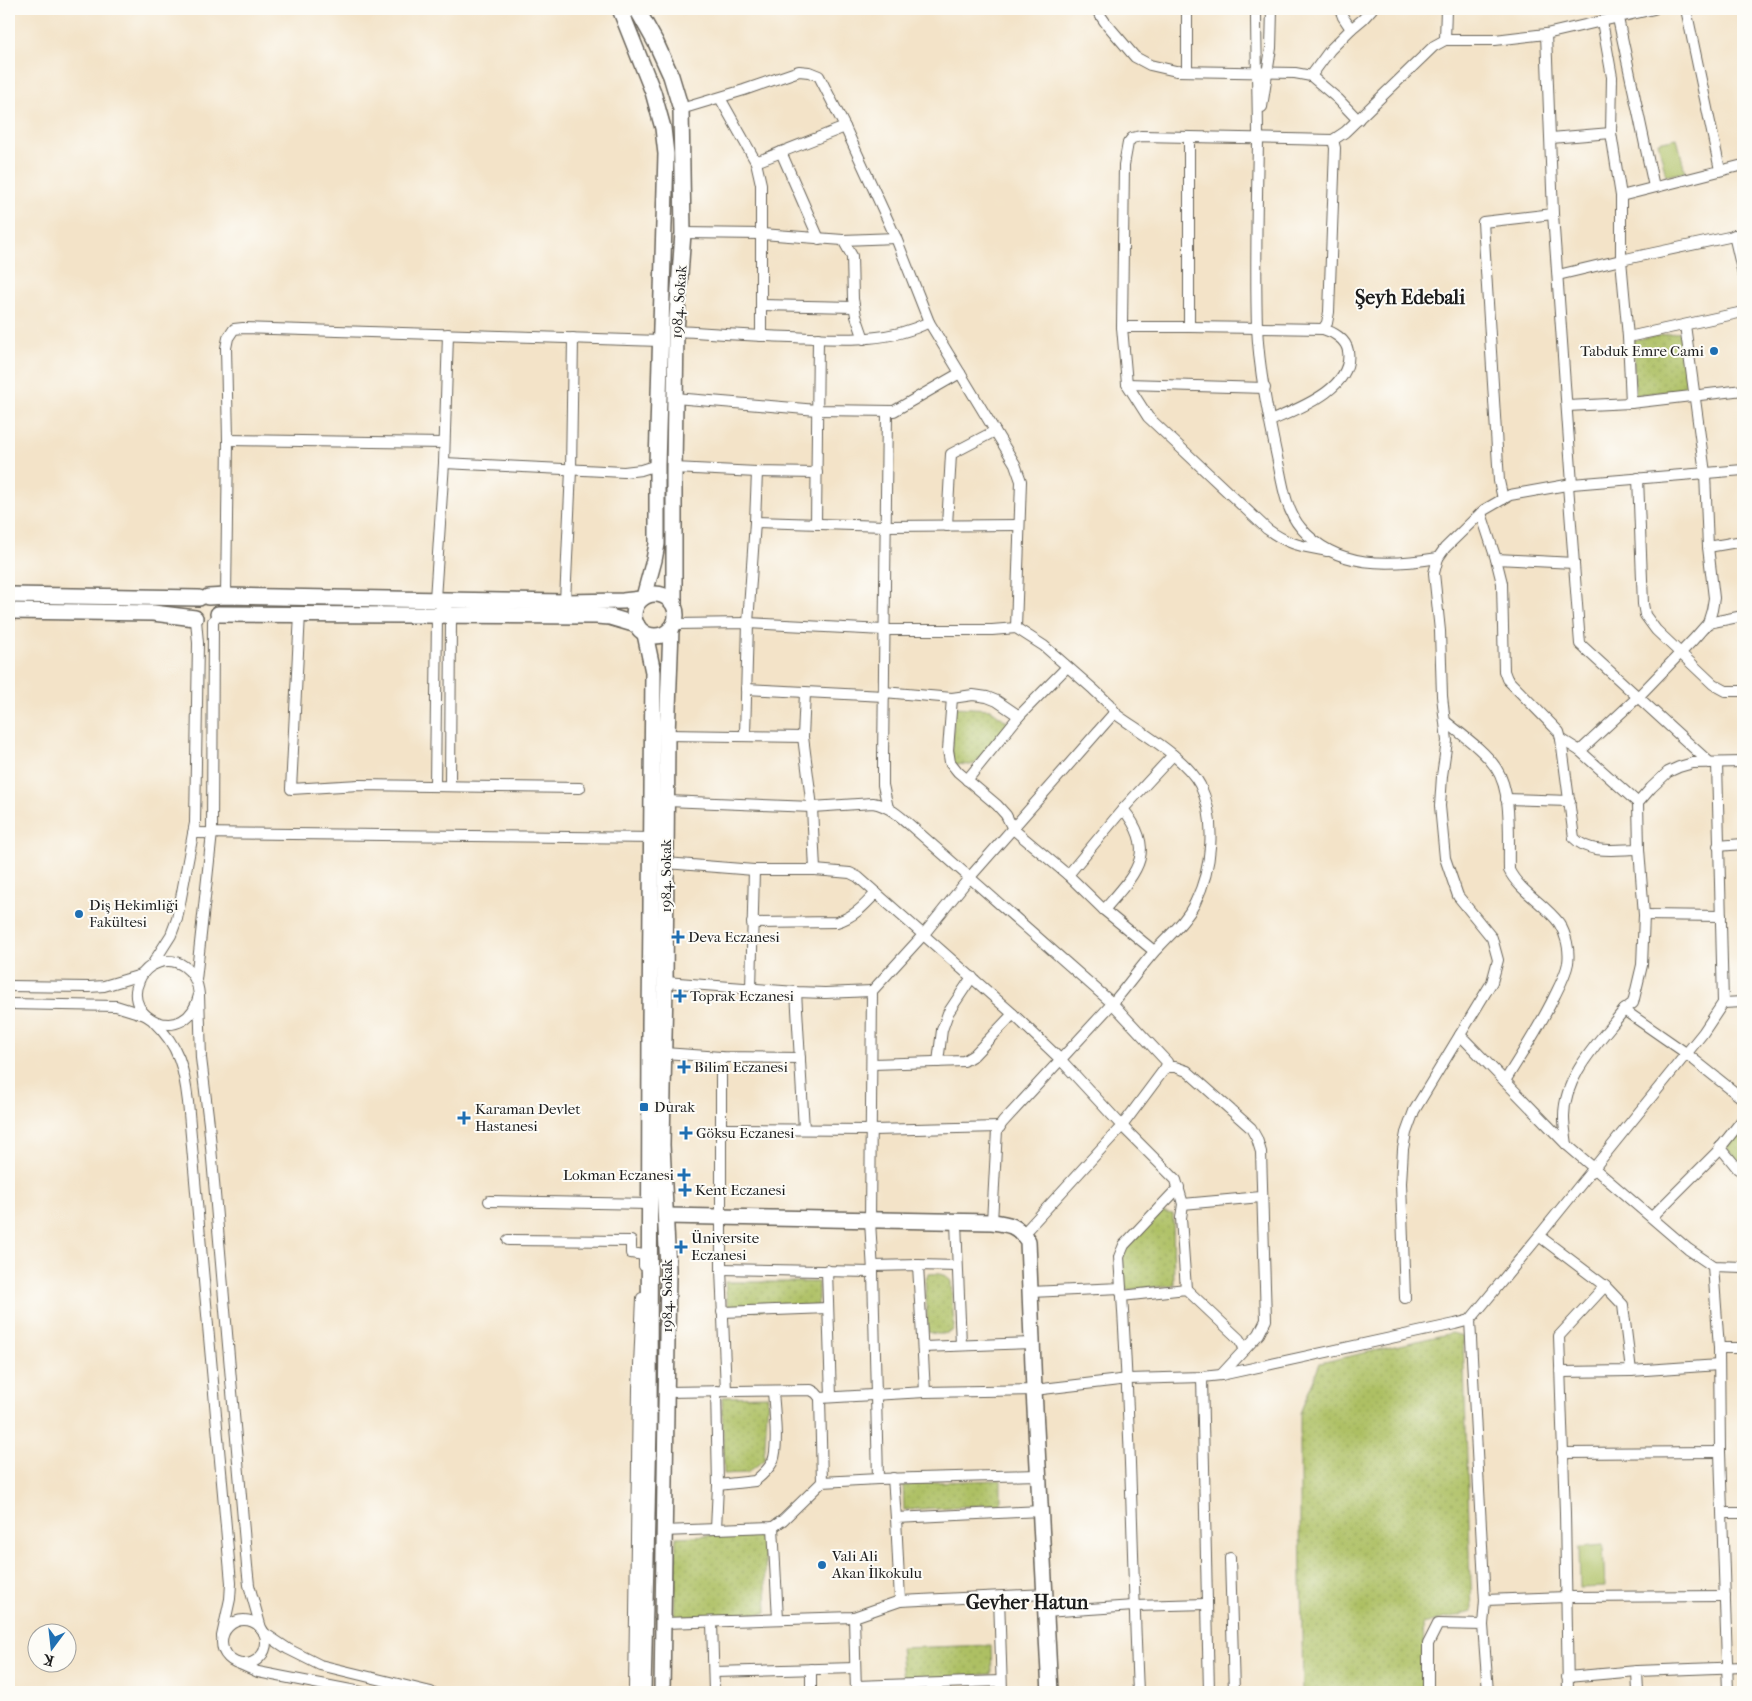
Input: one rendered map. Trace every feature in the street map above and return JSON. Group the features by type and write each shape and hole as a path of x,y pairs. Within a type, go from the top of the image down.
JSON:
{"main road":[{"path":"620,9 653,92 664,128 666,154 657,465 657,544 642,598 635,608 634,616 641,629 653,672 659,838 650,1026 648,1435 643,1692"},
{"name":"1984. Sokak","path":"637,9 656,43 671,76 682,109 683,233 676,330 674,604"},
{"path":"665,141 682,140"},
{"path":"9,594 623,602 658,593 664,595 674,604 676,617 673,627 659,636 622,620 596,616 300,614 215,617 204,623 195,619 153,613 9,612"},
{"path":"195,619 192,608 193,603 204,597 212,598 217,605 215,617"},
{"name":"1984. Sokak","path":"662,1692 668,1269 662,1146 666,863 659,838 667,801 667,735 673,627"},
{"path":"666,1216 992,1222 1009,1224 1023,1234 1028,1241 1050,1692"}],"street":[{"path":"1096,9 1104,22 1135,57 1150,65 1187,71 1296,73 1311,76 1338,99 1358,120"},
{"path":"1187,9 1187,71"},
{"path":"1256,9 1261,72 1258,138 1257,328 1270,421 1288,504 1294,518 1310,537 1327,551"},
{"path":"1261,72 1271,48 1272,9"},
{"path":"1340,9 1350,29"},
{"path":"1311,76 1330,50 1372,9"},
{"path":"1445,40 1446,9"},
{"path":"1438,558 1408,563 1376,563 1348,558 1282,540 1267,529 1148,417 1127,384 1122,327 1124,165 1128,143 1132,138 1141,136 1333,140 1358,120 1434,46 1445,40 1495,40 1546,34 1602,21 1617,13 1654,9"},
{"path":"1686,9 1720,170"},
{"path":"1617,13 1654,187"},
{"path":"1602,21 1612,77 1611,133 1621,196 1621,260 1628,337 1631,403"},
{"path":"820,1398 926,1392 1034,1390 1128,1380 1221,1375 1470,1320 1703,1032 1723,1003 1721,916 1713,763 1580,644 1574,563 1567,406 1553,214 1546,34"},
{"path":"682,109 799,71 819,76 845,127 896,238 929,322 1015,464 1021,482 1016,628"},
{"path":"720,98 756,162 761,184 761,336"},
{"path":"756,162 845,127"},
{"path":"1551,138 1611,133"},
{"path":"1189,327 1190,137"},
{"path":"1323,329 1327,323 1329,312 1335,148 1333,140"},
{"path":"781,152 819,239"},
{"path":"1621,196 1743,165"},
{"path":"1503,499 1499,481 1483,222 1553,214"},
{"path":"683,233 762,234 844,240 896,238"},
{"path":"1558,276 1621,260 1738,235 1743,274"},
{"path":"844,240 852,256 854,307 864,339"},
{"path":"761,305 854,307"},
{"path":"1628,337 1743,312"},
{"path":"676,330 761,336 864,339 904,333 929,322"},
{"path":"1580,751 1638,697 1708,622 1714,598 1708,547 1705,473 1685,325"},
{"path":"1122,327 1323,329 1343,340 1348,347 1349,354 1346,369 1340,381 1328,391 1298,409 1270,421"},
{"path":"226,596 228,440 226,348 228,338 234,329 660,341"},
{"path":"448,334 440,600 444,615 450,786"},
{"path":"565,602 571,470 573,338"},
{"path":"816,524 818,338"},
{"path":"675,398 817,410 894,411 960,373"},
{"path":"1127,384 1265,388"},
{"path":"1567,406 1631,403 1743,390"},
{"path":"887,411 883,785 888,808"},
{"path":"947,526 950,454 995,431"},
{"path":"228,440 444,444"},
{"path":"444,463 571,470 634,471 657,465"},
{"path":"674,468 817,473"},
{"path":"1405,1298 1401,1183 1406,1133 1414,1111 1492,982 1498,960 1492,938 1458,896 1445,858 1440,806 1447,741 1442,696 1440,631 1434,573 1438,558 1445,548 1481,513 1510,495 1570,484 1743,470"},
{"path":"745,735 748,623 757,472"},
{"path":"1638,478 1645,616 1656,630 1713,684 1726,692 1743,691"},
{"path":"1481,513 1502,583 1505,647 1504,671 1508,679 1559,732 1574,838 1589,849 1639,849"},
{"path":"755,522 885,526 1020,525"},
{"path":"1708,547 1743,541"},
{"path":"1496,559 1574,563"},
{"path":"300,614 291,788 359,785 580,788"},
{"path":"435,786 444,615"},
{"path":"1708,622 1743,616"},
{"path":"215,617 212,833 196,980 199,995 201,1058 209,1124 249,1585 266,1644 264,1651 254,1662 239,1664"},
{"path":"152,966 171,935 177,919 195,822 198,644 195,619"},
{"path":"673,627 748,623 884,630 992,630 1016,628 1044,646 1094,689 1115,712 1187,767 1199,784 1208,804 1211,840 1202,888 1195,903 1183,923 1154,951 1112,1003 997,1130 992,1222"},
{"path":"967,780 1019,716 1067,667"},
{"path":"746,689 952,698 973,695 997,700 1019,716"},
{"path":"805,693 804,737 812,807 815,870"},
{"path":"952,698 948,750 950,762 958,772 997,805 1006,815 1013,829 1068,875 1104,910 1154,951"},
{"path":"665,982 796,992 872,991 924,934 970,877 1115,712"},
{"path":"1445,721 1486,756 1496,768 1503,784 1506,799 1509,870 1512,876 1558,922 1567,942 1568,963 1563,980 1547,1011 1504,1081"},
{"path":"667,735 804,737"},
{"path":"1561,739 1580,751 1638,803"},
{"path":"1068,875 1123,809 1172,755"},
{"path":"1567,1145 1564,1117 1566,1103 1574,1078 1583,1062 1624,1010 1633,1003 1642,965 1644,916 1638,803 1668,772 1679,767 1693,763 1743,762"},
{"path":"1506,799 1570,801"},
{"path":"667,801 812,807 882,804 970,877 1112,1003 1167,1062 1166,1067 1122,1126 1023,1234"},
{"path":"1104,910 1131,876 1140,861 1142,853 1139,832 1134,822 1123,809"},
{"path":"193,833 659,838"},
{"path":"1718,846 1743,844"},
{"path":"666,863 754,870 815,870 850,873 858,877 1013,1014 1060,1059 1122,1126 1176,1180 1182,1204 1181,1218 1186,1289 1239,1339 1245,1349"},
{"path":"751,989 754,870"},
{"path":"752,923 837,922 847,919 862,909 876,893"},
{"path":"1644,916 1721,916"},
{"path":"9,986 89,987 111,984 141,975 152,966 168,961 179,963 188,968 196,980"},
{"path":"141,975 137,985 136,996 139,1006 165,1032 175,1047 181,1061 188,1102 231,1584 230,1599 222,1636 223,1650 227,1656 239,1664 258,1672 361,1692"},
{"path":"938,1062 942,1030 948,1013 972,977"},
{"path":"872,991 873,1064 870,1221 873,1269 878,1478"},
{"path":"796,992 804,1130"},
{"path":"9,1004 116,1006 164,1024 174,1024 191,1014 197,1005 199,995"},
{"path":"1723,1003 1743,1002"},
{"path":"1624,1010 1686,1053 1743,1099"},
{"path":"873,1064 964,1062 974,1055 1013,1014"},
{"path":"1460,1035 1567,1145 1688,1249 1713,1266 1743,1267"},
{"path":"664,1053 721,1057 800,1058"},
{"path":"716,1529 722,1312 720,1218 721,1057"},
{"path":"1166,1067 1181,1068 1187,1071 1251,1128 1261,1152 1266,1320 1259,1334 1221,1375"},
{"path":"1652,1217 1720,1147 1743,1119"},
{"path":"722,1129 872,1130 1000,1127"},
{"path":"1720,1147 1738,1169 1743,1171"},
{"path":"1138,1692 1128,1380 1119,1257 1124,1245 1179,1187"},
{"path":"1182,1204 1261,1197"},
{"path":"489,1201 650,1204"},
{"path":"956,1222 961,1345"},
{"path":"1539,1236 1605,1286 1623,1305 1631,1371"},
{"path":"508,1240 631,1241 631,1253 644,1255 638,1388 634,1692"},
{"path":"721,1269 828,1270 918,1265 957,1266"},
{"path":"918,1265 926,1392"},
{"path":"1713,1266 1719,1365 1720,1452 1729,1668 1728,1692"},
{"path":"828,1270 831,1397"},
{"path":"1568,1692 1559,1336 1605,1286"},
{"path":"1030,1292 1121,1292 1186,1289"},
{"path":"722,1312 828,1308"},
{"path":"1470,1320 1485,1602 1483,1625 1488,1692"},
{"path":"923,1347 1032,1342"},
{"path":"1718,1348 1743,1348"},
{"path":"1560,1372 1631,1371 1719,1365"},
{"path":"1202,1377 1209,1692"},
{"path":"666,1392 811,1390 820,1398 822,1482"},
{"path":"718,1485 755,1482 771,1465 774,1459 775,1435 773,1391"},
{"path":"1562,1453 1720,1452"},
{"path":"663,1531 773,1527 783,1520 822,1482 878,1478 1039,1475"},
{"path":"893,1478 900,1601"},
{"path":"896,1518 1041,1510"},
{"path":"1723,1513 1743,1513"},
{"path":"773,1527 778,1619"},
{"path":"1230,1558 1234,1692"},
{"path":"663,1624 854,1617 900,1601 1046,1594"},
{"path":"1485,1602 1486,1600 1567,1597 1725,1596"},
{"path":"999,1597 1002,1692"},
{"path":"1045,1612 1134,1606 1207,1604"},
{"path":"854,1617 856,1689 1001,1681"},
{"path":"222,1636 230,1624 237,1620 251,1621 288,1649 320,1665 431,1692"},
{"path":"712,1622 714,1692"},
{"path":"1428,1692 1428,1644 1438,1624 1483,1625"},
{"path":"1568,1677 1637,1671 1743,1667"},
{"path":"714,1672 855,1668"},
{"path":"810,1692 811,1669"},
{"path":"1637,1671 1638,1692"}],"green space":[{"path":"1677,138 1685,172 1666,176 1658,142"},
{"path":"1680,332 1688,389 1635,395 1633,340"},
{"path":"954,707 990,709 1009,723 975,764 955,764 952,760"},
{"path":"1743,1128 1743,1166 1726,1147"},
{"path":"1160,1212 1173,1214 1174,1285 1127,1290 1123,1284 1123,1253"},
{"path":"929,1274 939,1274 950,1279 954,1327 952,1331 937,1334 928,1332 925,1280"},
{"path":"725,1282 818,1282 818,1307 728,1311"},
{"path":"1452,1333 1463,1336 1472,1612 1423,1624 1426,1692 1303,1692 1300,1413 1320,1363"},
{"path":"768,1396 764,1460 747,1473 724,1474 722,1397"},
{"path":"1001,1480 1001,1504 904,1510 903,1483"},
{"path":"764,1532 767,1613 674,1617 676,1537"},
{"path":"1603,1545 1605,1587 1580,1588 1579,1547"},
{"path":"991,1645 992,1674 903,1680 900,1648"}],"place":[{"name":"Tabduk Emre Cami","path":"1714,351"},
{"name":"Diş Hekimliği Fakültesi","path":"79,914"},
{"name":"Deva Eczanesi","path":"678,937"},
{"name":"Toprak Eczanesi","path":"680,996"},
{"name":"Bilim Eczanesi","path":"684,1067"},
{"name":"Durak","path":"644,1107"},
{"name":"Karaman Devlet Hastanesi","path":"464,1118"},
{"name":"Göksu Eczanesi","path":"686,1133"},
{"name":"Lokman Eczanesi","path":"684,1175"},
{"name":"Kent Eczanesi","path":"685,1190"},
{"name":"Üniversite Eczanesi","path":"681,1247"},
{"name":"Vali Ali Akan İlkokulu","path":"822,1565"}],"district":[{"name":"Şeyh Edebali","path":"1410,297"},
{"name":"Gevher Hatun","path":"1027,1602"}]}
